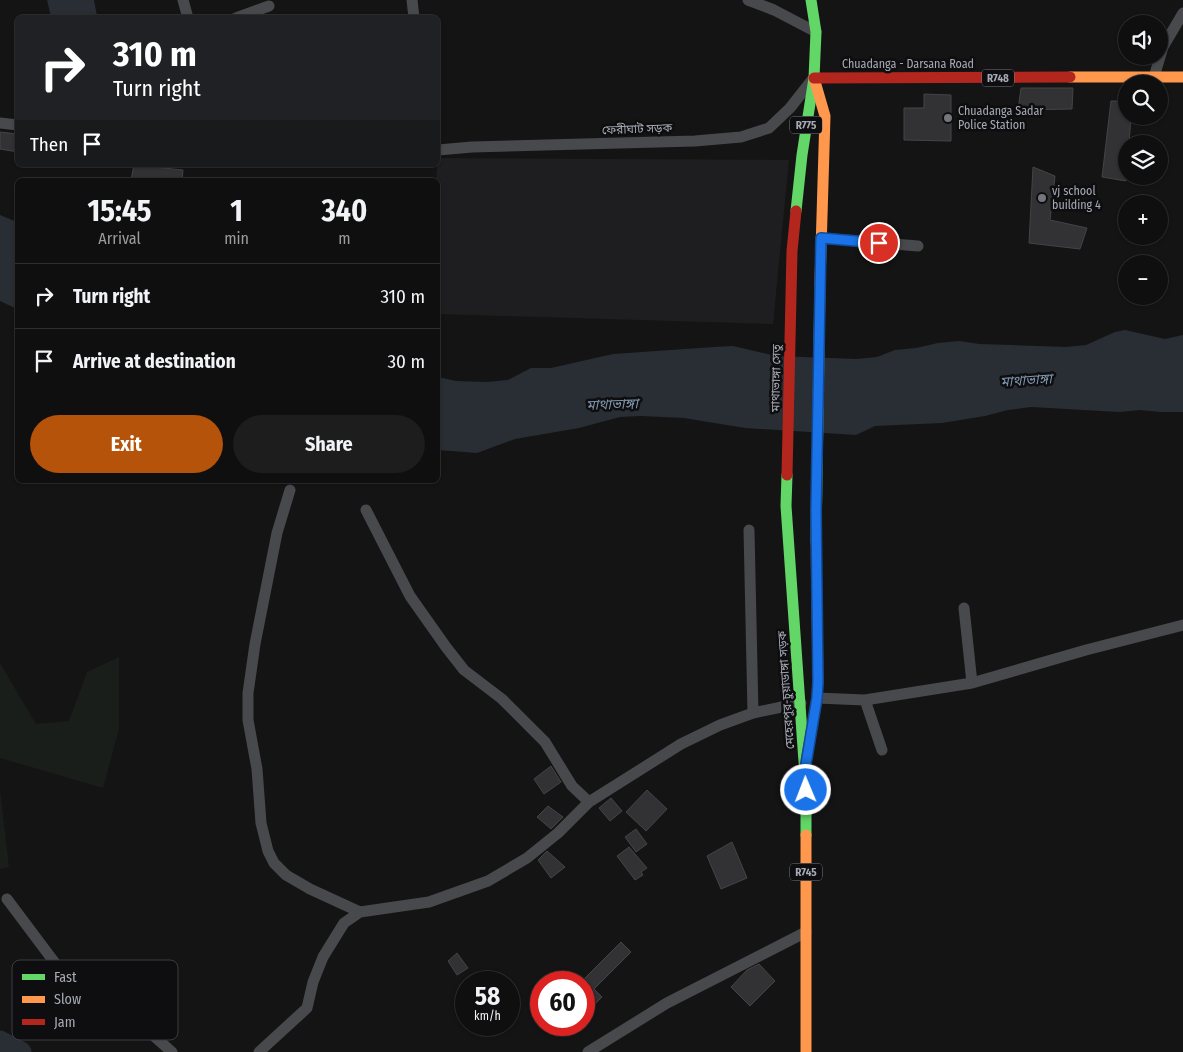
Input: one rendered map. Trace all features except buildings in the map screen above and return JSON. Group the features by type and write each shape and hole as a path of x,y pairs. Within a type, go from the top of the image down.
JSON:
{"main road":[{"name":"R775","path":"811,0 816,32 814,78"},
{"name":"Chuadanga - Darsana Road","path":"1168,77 1183,76"},
{"name":"Chuadanga - Darsana Road","path":"814,78 1118,77"},
{"path":"805,770 817,698 816,510 820,251 825,116 814,78"},
{"name":"মাথাভাঙ্গা সেতু","path":"786,506 792,251 802,154 814,78"},
{"name":"মেহেরপুর-চুয়াডাঙ্গা সড়ক","path":"786,506 805,770 806,1052"}],"street":[{"path":"183,0 187,15"},
{"path":"412,0 414,15"},
{"path":"748,0 774,10 816,32"},
{"path":"244,15 269,6"},
{"path":"1155,75 1164,47 1183,13"},
{"name":"ফেরীঘাট সড়ক","path":"440,150 472,147 695,141 741,137 769,128 790,108 814,78"},
{"path":"0,123 15,125"},
{"path":"821,238 918,246"},
{"path":"290,490 277,533 255,644 248,693 248,720 257,769 261,823 268,851 274,863 286,875 310,889 360,912"},
{"path":"366,510 410,596 446,647 464,670 502,699 545,742 572,786 589,802"},
{"path":"750,530 754,712"},
{"path":"964,608 972,683"},
{"path":"817,698 865,700 972,683 1086,650 1183,625"},
{"path":"865,700 882,750"},
{"path":"259,1052 307,1008 313,982 323,957 344,923 360,912 429,902 488,881 527,858 558,833 589,802 681,744 720,725 754,712 801,704"},
{"path":"7,899 53,960"},
{"path":"588,1052 667,1003 806,932"},
{"path":"158,1040 172,1052"}],"shaded area":[{"path":"440,158 789,160 773,324 440,314 440,178 436,178 437,167 440,167"},
{"path":"119,657 119,729 103,788 0,758 0,663 36,724 69,721 87,672"},
{"path":"0,790 9,867 0,869"}],"water":[{"path":"47,0 94,0 97,15 51,15"},
{"path":"0,215 15,221 15,308 0,301"},
{"path":"1125,330 1165,339 1183,335 1183,412 1140,410 1119,412 1031,407 942,423 875,426 856,435 745,428 684,418 620,417 579,428 515,439 477,453 440,450 440,377 456,381 487,382 508,380 531,368 551,368 613,354 733,346 776,356 856,359 877,357 895,350 959,341 979,344 1066,347 1086,345 1115,332"}],"waterway":[{"name":"মাথাভাঙ্গা","path":"0,1041 21,1052"}],"traffic: fast":[{"path":"796,211 802,155 814,78 816,32 811,0"},
{"path":"816,542 820,283"},
{"path":"787,475 786,506 806,790 806,835"}],"traffic: slow":[{"path":"1070,77 1183,77"},
{"path":"814,78 825,116 820,283"},
{"path":"806,835 806,1052"}],"traffic: jam":[{"path":"814,78 1070,77"},
{"path":"787,475 792,251 796,211"},
{"path":"807,756 818,682 816,542"}],"place":[{"name":"Chuadanga Sadar Police Station","path":"948,118"},
{"name":"vj school building 4","path":"1042,198"}],"route":[{"path":"806,790 805,770 818,682 816,510 821,238 879,243"}]}
